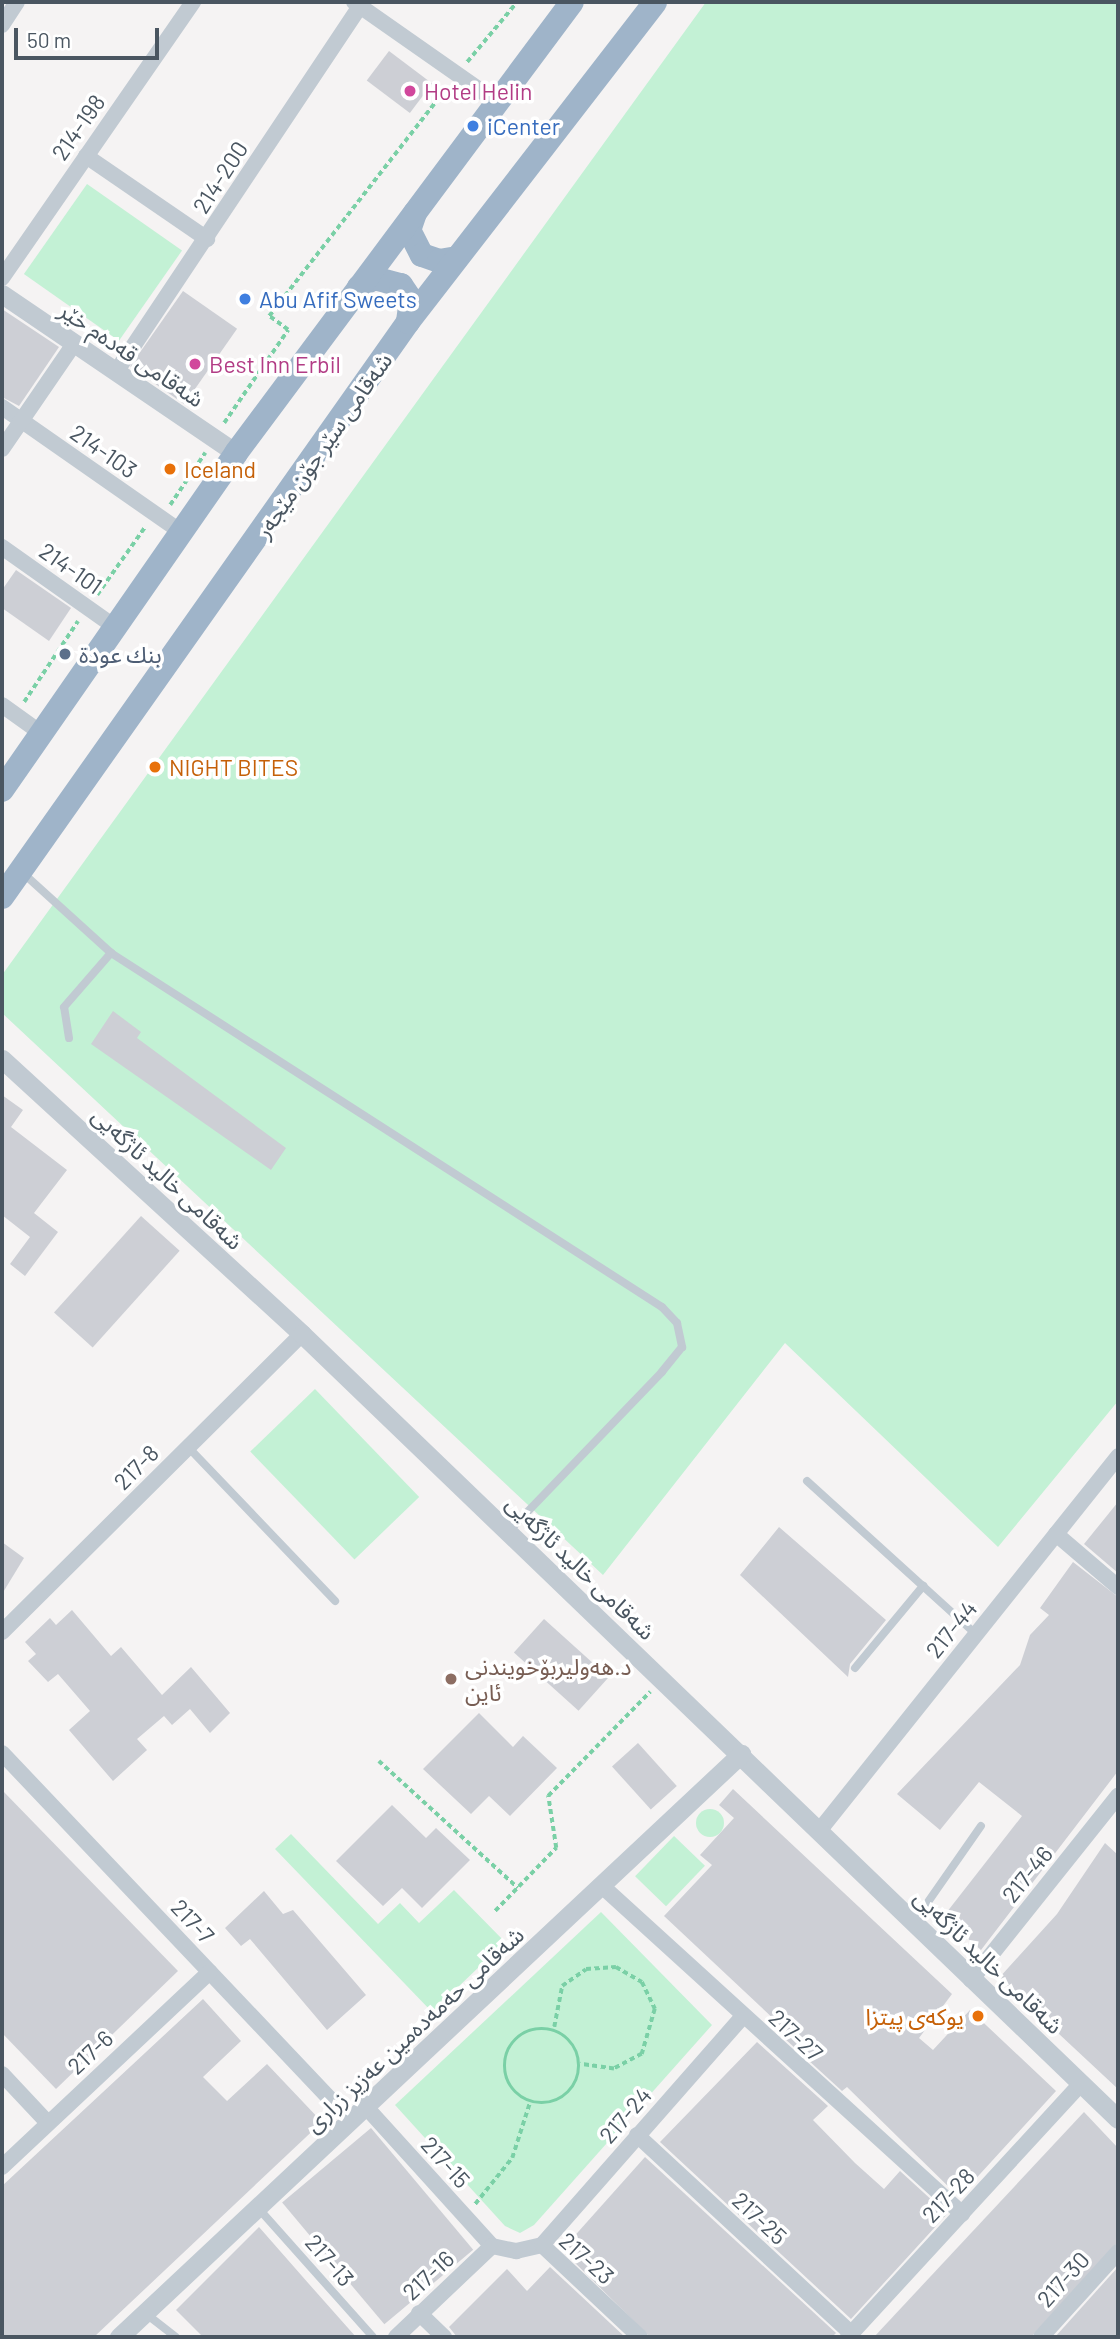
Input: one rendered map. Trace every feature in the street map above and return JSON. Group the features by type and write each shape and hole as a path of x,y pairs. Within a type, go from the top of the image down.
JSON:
{"highway":[{"path":"2,790 115,627 171,525 236,453 572,2"},
{"name":"شەقامی سێر جۆن مێجەر","path":"2,897 408,322 655,2"},
{"path":"415,213 410,230 415,248 430,259 457,258"},
{"path":"359,288 374,278 401,285 411,300 408,322"}],"street":[{"path":"2,25 18,2"},
{"name":"214-198","path":"2,278 193,2"},
{"path":"358,3 498,102"},
{"name":"214-200","path":"116,372 207,239 358,3"},
{"path":"86,156 207,239"},
{"name":"شەقامی قەدەم خێر","path":"2,294 236,453"},
{"path":"2,449 74,344"},
{"name":"214-103","path":"2,407 171,525"},
{"name":"214-101","path":"2,547 115,627"},
{"path":"2,705 41,733"},
{"name":"شەقامی خالید ئاژگەیی","path":"2,1059 302,1334 1118,2119"},
{"name":"217-8","path":"2,1632 302,1334"},
{"name":"217-44","path":"818,1831 1118,1456"},
{"path":"1056,1534 1118,1587"},
{"name":"217-7","path":"2,1753 351,2121"},
{"name":"شەقامی حەمەدەمین عەزیز زراری","path":"119,2337 259,2209 741,1754"},
{"name":"217-46","path":"971,1980 1118,1796"},
{"path":"1106,1813 1118,1824"},
{"name":"217-27","path":"602,1886 962,2214"},
{"name":"217-6","path":"2,2167 210,1972"},
{"name":"217-24","path":"542,2245 743,2016"},
{"path":"2,2074 47,2123"},
{"name":"217-28","path":"850,2336 1081,2084"},
{"name":"217-15","path":"366,2107 492,2246"},
{"name":"217-25","path":"637,2136 850,2336"},
{"name":"217-23","path":"492,2246 516,2251 542,2245 639,2337"},
{"name":"217-16","path":"396,2337 492,2246"},
{"name":"217-30","path":"1041,2337 1118,2252"},
{"path":"419,2313 443,2337"}],"lane":[{"path":"21,872 111,953 651,1299 677,1323 682,1347 662,1372 509,1531"},
{"path":"69,1038 64,1007 111,953"},
{"path":"188,1447 335,1601"},
{"path":"807,1481 976,1634"},
{"path":"855,1668 923,1586"},
{"path":"914,1923 981,1826"},
{"name":"217-13","path":"259,2209 373,2337"},
{"path":"145,2313 176,2337"}],"path":[{"path":"16,715 87,608 148,523 171,525 214,439 288,330 269,316 457,74 517,2"},
{"path":"495,1911 556,1848 548,1796 663,1679"},
{"path":"379,1761 518,1888"},
{"path":"616,1967 646,1988 655,2025 642,2054 614,2069 580,2064 554,2027 555,2000 586,1969 616,1967"},
{"path":"554,2027 521,2035 507,2053 510,2087 530,2102 565,2097 580,2064"},
{"path":"465,2217 512,2158 530,2102"}],"green space":[{"path":"706,2 1118,2 1118,1401 998,1547 785,1343 603,1575 2,1013 2,975"},
{"path":"87,184 182,251 119,341 24,274"},
{"path":"315,1389 419,1497 354,1559 250,1452"},
{"path":"710,1809 720,1813 724,1823 720,1833 710,1837 700,1833 696,1823 700,1813"},
{"path":"291,1834 378,1924 400,1903 419,1923 454,1890 505,1942 432,2012 275,1849"},
{"path":"674,1836 705,1866 666,1906 635,1876"},
{"path":"601,1912 712,2025 534,2225 520,2233 505,2226 395,2105"}],"building":[{"path":"389,51 432,83 410,113 367,81"},
{"path":"183,291 237,329 184,404 130,366"},
{"path":"2,309 59,347 19,406 2,397"},
{"path":"16,570 71,608 49,641 2,608 2,590"},
{"path":"113,1011 141,1032 137,1038 286,1148 271,1170 91,1044"},
{"path":"2,1095 23,1110 11,1127 67,1170 34,1213 58,1232 25,1276 10,1264 30,1237 2,1215"},
{"path":"141,1216 180,1251 93,1347 54,1313"},
{"path":"1118,1502 1118,1573 1084,1544"},
{"path":"779,1527 886,1620 850,1664 848,1677 740,1575"},
{"path":"2,1542 24,1558 2,1594"},
{"path":"1073,1562 1118,1597 1118,1771 981,1950 943,1917 1022,1816 979,1782 940,1830 897,1794 1020,1665 1030,1635 1049,1615 1040,1608"},
{"path":"72,1610 111,1656 121,1647 162,1695 191,1667 230,1713 210,1733 190,1709 172,1725 164,1716 137,1739 147,1750 113,1781 69,1730 90,1711 58,1674 48,1682 28,1661 36,1654 25,1642 50,1618 56,1625"},
{"path":"544,1619 609,1677 579,1711 514,1652"},
{"path":"479,1713 513,1747 523,1736 557,1768 510,1816 489,1796 471,1814 423,1769"},
{"path":"638,1743 677,1786 651,1810 612,1766"},
{"path":"733,1789 952,1994 919,2038 933,2050 970,2010 1056,2091 959,2197 847,2087 842,2091 772,2027 777,2022 664,1916 712,1865 700,1855 734,1818 719,1805"},
{"path":"2,1790 178,1971 56,2089 2,2033"},
{"path":"392,1805 426,1838 436,1828 470,1860 422,1908 402,1888 383,1906 336,1861"},
{"path":"1105,1843 1118,1855 1118,2089 999,1978 1057,1914"},
{"path":"264,1891 283,1914 293,1910 366,1995 327,2030 250,1939 241,1946 225,1928"},
{"path":"203,1999 241,2041 203,2077 227,2101 267,2064 322,2122 94,2337 2,2337 2,2186"},
{"path":"757,2042 828,2106 813,2120 855,2163 884,2189 900,2171 947,2214 851,2319 660,2142"},
{"path":"1084,2112 1118,2148 1118,2242 1031,2337 874,2337"},
{"path":"371,2128 473,2250 384,2324 282,2203"},
{"path":"645,2157 836,2333 832,2337 650,2337 562,2250"},
{"path":"259,2227 356,2337 203,2337 176,2310"},
{"path":"550,2267 625,2337 457,2337 449,2327 507,2269 527,2291"},
{"path":"1118,2267 1118,2337 1055,2337"}],"place":[{"name":"Hotel Helin","path":"410,91"},
{"name":"iCenter","path":"473,126"},
{"name":"Abu Afif Sweets","path":"245,299"},
{"name":"Best Inn Erbil","path":"195,364"},
{"name":"Iceland","path":"170,469"},
{"name":"بنك عودة","path":"65,654"},
{"name":"NIGHT BITES","path":"155,767"},
{"name":"د.هه‌ولیربۆخویندنی ئاین","path":"451,1679"},
{"name":"یوکەی پیتزا","path":"978,2016"}]}
